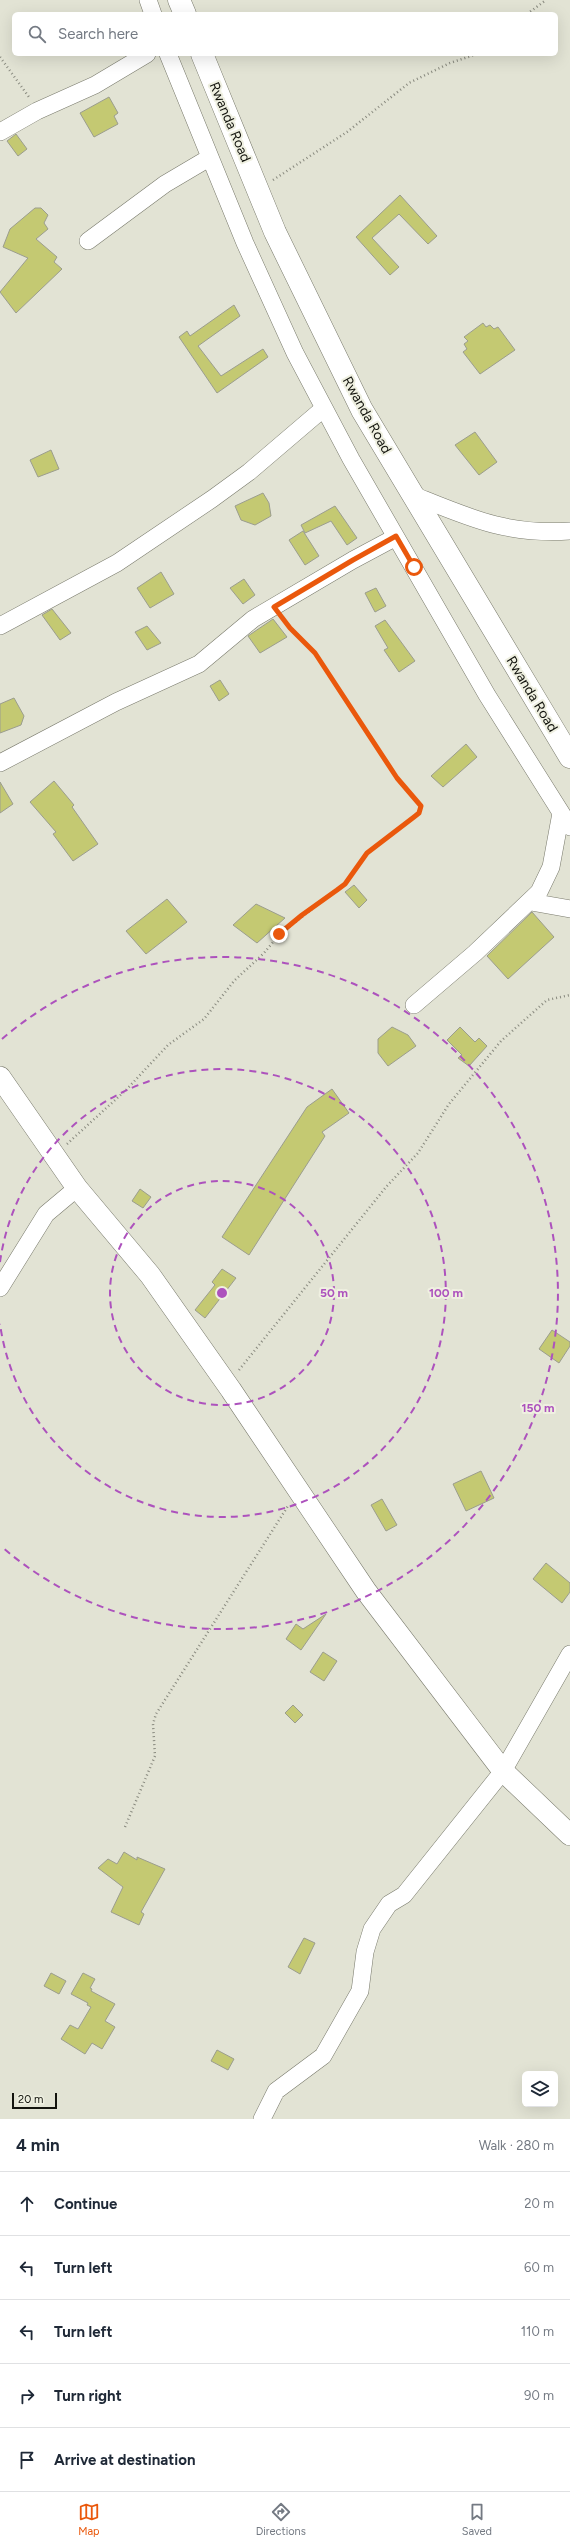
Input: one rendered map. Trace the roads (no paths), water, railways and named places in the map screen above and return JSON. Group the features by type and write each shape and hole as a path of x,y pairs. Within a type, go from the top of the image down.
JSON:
{"highway":[{"path":"179,0 184,12"},
{"name":"Rwanda Road","path":"203,56 275,232 359,403 570,756"}],"street":[{"path":"148,0 152,12"},
{"path":"0,132 37,111 95,85 144,56"},
{"path":"169,56 209,158 245,243 295,353 396,536 487,694 565,820 545,883 531,902 414,1005"},
{"path":"88,241 165,184 209,158"},
{"path":"0,626 117,563 212,499 248,472 324,408"},
{"path":"413,495 489,525 519,530 570,531"},
{"path":"0,764 116,702 199,664 253,619 396,536"},
{"path":"531,902 570,909"},
{"path":"0,1078 77,1188 150,1275 227,1384 366,1591 503,1771 570,1835"},
{"path":"0,1288 46,1214 77,1188"},
{"path":"262,2119 276,2091 323,2056 360,1992 365,1952 372,1930 389,1904 404,1895 503,1771 570,1654"}]}
